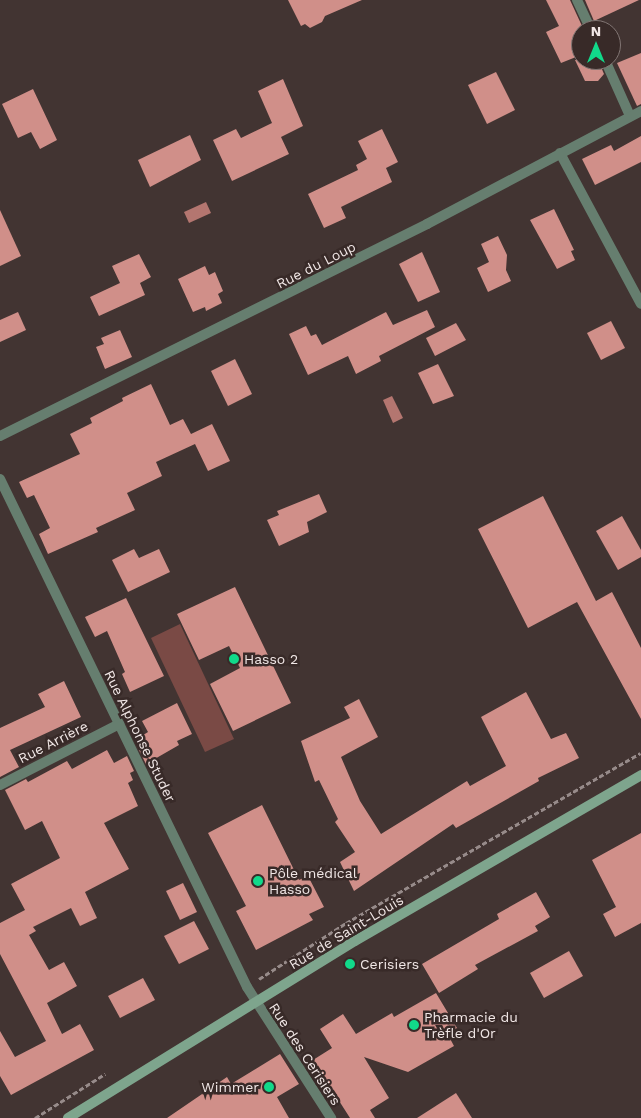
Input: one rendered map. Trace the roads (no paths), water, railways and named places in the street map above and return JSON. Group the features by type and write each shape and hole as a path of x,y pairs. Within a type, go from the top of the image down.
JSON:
{"main road":[{"name":"Rue de Saint-Louis","path":"68,1118 257,1004 355,941 641,775"}],"street":[{"path":"577,0 586,20"},
{"path":"609,70 630,116"},
{"name":"Rue du Loup","path":"0,436 428,224 641,110"},
{"path":"560,153 641,304"},
{"name":"Rue Alphonse Studer","path":"0,479 257,1004"},
{"name":"Rue Arrière","path":"0,785 119,724"},
{"name":"Rue des Cerisiers","path":"257,1004 331,1118"}],"place":[{"name":"Hasso 2","path":"234,659"},
{"name":"Pôle médical Hasso","path":"258,881"},
{"name":"Cerisiers","path":"350,964"},
{"name":"Pharmacie du Trèfle d'Or","path":"414,1025"},
{"name":"Wimmer","path":"269,1087"}]}
